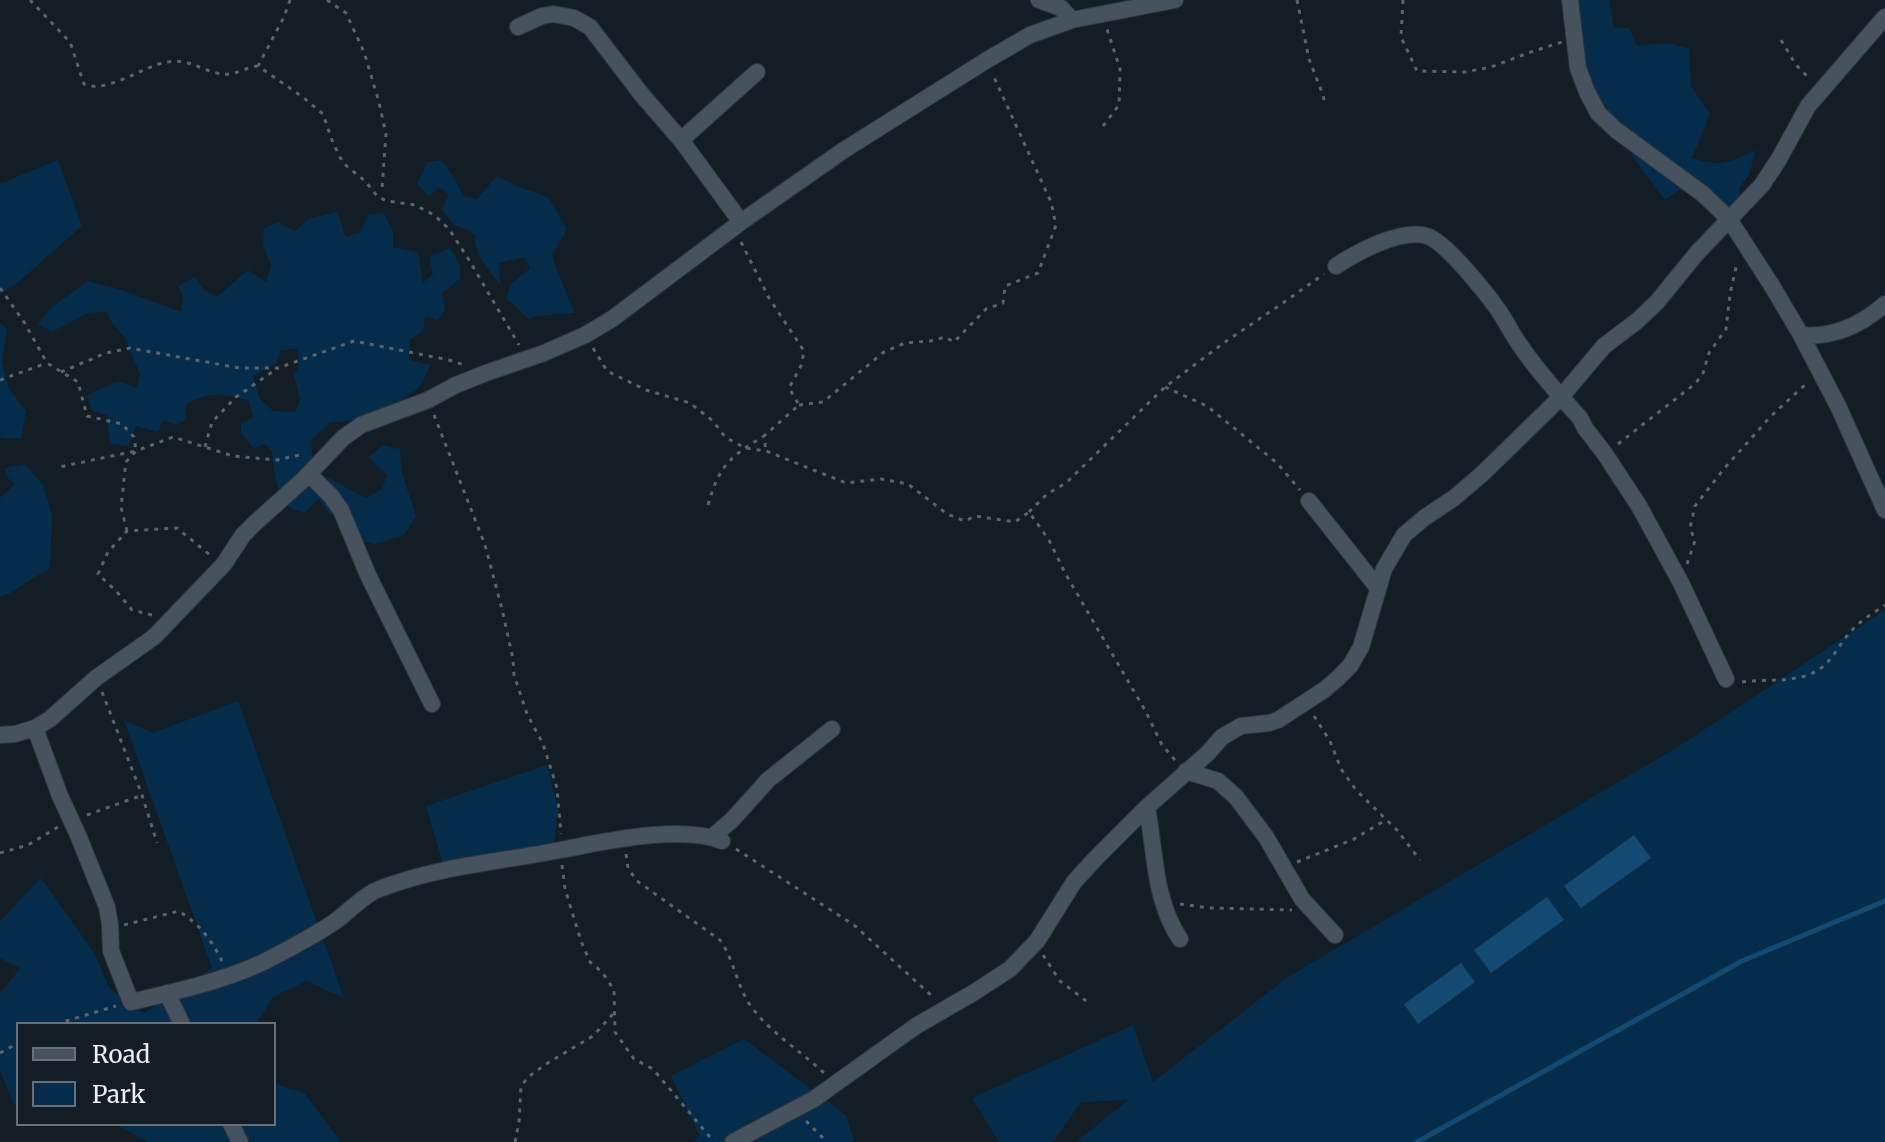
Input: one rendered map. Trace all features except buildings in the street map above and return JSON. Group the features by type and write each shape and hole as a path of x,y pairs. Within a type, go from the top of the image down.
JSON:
{"street":[{"path":"1039,0 1061,8 1072,20"},
{"path":"0,735 35,728 50,719 96,678 154,637 224,564 249,529 343,438 361,425 585,335 628,308 737,225 844,150 1030,35 1072,20 1175,0"},
{"path":"1570,0 1578,68 1598,113 1616,130 1703,194 1729,219 1801,335 1844,417 1885,510"},
{"path":"518,27 553,14 574,18 590,27 681,140 737,225"},
{"path":"733,1142 835,1085 894,1041 1010,969 1037,941 1074,882 1147,807 1222,737 1241,726 1278,720 1337,679 1350,666 1361,647 1384,569 1404,535 1473,482 1561,397 1604,346 1657,302 1697,253 1762,185 1797,123 1821,90 1885,17"},
{"path":"681,140 757,72"},
{"path":"1336,266 1364,250 1396,238 1427,236 1445,247 1493,303 1520,346 1580,418 1639,506 1681,583 1726,679"},
{"path":"1801,335 1819,337 1838,332 1871,316 1885,304"},
{"path":"309,474 341,510 368,575 432,704"},
{"path":"1309,501 1378,588"},
{"path":"35,728 100,889 110,924 111,951 131,1002 229,975 278,955 333,923 379,889 455,867 623,839 682,834 717,839 768,780 832,729"},
{"path":"1208,753 1218,781"},
{"path":"1186,771 1218,781 1243,805 1281,861 1295,888 1335,935"},
{"path":"1147,807 1162,901 1172,928 1180,939"},
{"path":"167,993 181,1022"}],"path":[{"path":"30,0 70,42 84,84 105,85 165,62 184,60 223,74 258,66 304,98 323,114 343,163 365,181 378,197 415,205 434,215 449,229 526,359"},
{"path":"258,66 290,0"},
{"path":"327,0 346,13 364,52 379,102 386,134 382,189"},
{"path":"1297,0 1309,59 1325,105"},
{"path":"1403,0 1401,37 1417,71 1465,72 1491,67 1575,38"},
{"path":"1102,14 1120,69 1119,105 1103,126"},
{"path":"1781,40 1796,65 1821,90"},
{"path":"708,505 713,485 724,464 764,436 799,405 823,402 884,352 905,343 945,337 954,342 986,309 1003,303 1005,286 1038,273 1056,225 1051,202 987,60"},
{"path":"737,225 769,298 804,351 801,366 789,388 799,405"},
{"path":"1605,454 1696,383 1703,373 1709,353 1726,329 1742,240"},
{"path":"585,335 607,371 646,390 690,403 713,421 725,437 745,448 766,451 846,483 881,479 908,484 947,514 965,521 975,516 1015,522 1047,494 1066,483 1165,387 1336,266"},
{"path":"0,288 47,363 78,382 87,416 122,424 134,437 136,451"},
{"path":"205,447 212,422 236,397 278,368 354,341 449,360 486,373"},
{"path":"61,372 106,353 130,348 239,368 278,368"},
{"path":"0,380 47,363"},
{"path":"1681,583 1695,541 1690,528 1695,506 1770,417 1819,372"},
{"path":"1165,387 1207,406 1277,463 1309,501"},
{"path":"428,400 485,545 508,634 514,675 527,714 543,744 557,788 565,889 590,962 602,972 614,990 615,1032 634,1059 653,1069 714,1142"},
{"path":"764,436 766,451"},
{"path":"59,467 136,451 173,437 233,456 277,460 306,454"},
{"path":"127,531 121,507 126,462 136,451"},
{"path":"1029,512 1049,540 1162,745 1186,771"},
{"path":"172,619 132,610 98,574 108,552 127,531 177,528 203,551 224,564"},
{"path":"1726,679 1737,682 1786,680 1808,675 1827,666 1855,626 1885,605"},
{"path":"96,678 142,795 157,843"},
{"path":"1305,703 1356,790 1397,830 1420,860"},
{"path":"1281,861 1299,862 1354,839 1385,820"},
{"path":"623,839 628,868 637,881 720,940 752,1009 835,1085"},
{"path":"717,839 854,925 946,1008"},
{"path":"1162,901 1210,908 1302,910 1315,914"},
{"path":"110,924 118,927 179,911 209,937 229,975"},
{"path":"1037,941 1060,981 1090,1004"},
{"path":"63,1022 131,1002"},
{"path":"515,1142 521,1087 527,1078 593,1036 613,1014"},
{"path":"794,1110 827,1142"}],"green space":[{"path":"1577,0 1609,0 1614,28 1629,28 1637,46 1669,43 1689,49 1691,86 1710,114 1692,158 1725,162 1756,150 1749,175 1739,188 1740,206 1731,213 1679,190 1665,200 1632,156 1633,135 1598,104 1585,68"},
{"path":"58,160 82,226 16,284 0,294 0,184"},
{"path":"441,160 463,196 477,199 497,176 548,197 567,229 552,255 575,313 534,316 530,320 507,299 510,285 530,268 525,257 499,263 500,284 480,256 475,236 454,225 442,209 449,194 438,187 430,197 417,184 427,162"},
{"path":"337,212 346,237 360,232 369,214 384,213 393,232 393,247 418,252 423,283 433,274 429,257 450,248 460,265 460,279 442,293 445,310 438,320 425,317 423,331 410,340 409,360 430,365 419,388 365,420 331,422 311,440 313,470 366,498 382,489 387,475 369,457 383,445 400,449 402,473 416,516 404,535 375,544 357,540 351,519 330,514 318,499 304,513 282,504 272,451 264,444 254,449 241,433 241,424 253,417 249,401 224,395 203,397 186,404 186,420 175,425 163,420 158,432 136,426 128,446 110,444 107,415 92,411 87,395 118,381 137,388 140,374 125,338 106,311 86,314 52,332 38,324 52,307 88,281 181,312 183,296 178,286 195,277 204,290 217,297 248,270 266,282 271,265 263,245 264,229 278,222 294,231 311,218","holes":["298,349 299,368 294,375 300,400 295,412 273,411 259,398 253,376 276,363 281,350"]},
{"path":"0,322 7,329 2,362 9,389 26,411 21,439 1,438 0,434"},
{"path":"25,464 43,485 52,515 50,568 0,596 0,498 15,484 4,468"},
{"path":"1885,610 1885,1142 1076,1142 1128,1100 1081,1102 1053,1142 999,1142 972,1098 1133,1025 1153,1082 1288,977 1681,745"},
{"path":"238,701 344,998 306,981 273,997 257,1022 16,1022 14,1104 0,1071 0,994 20,968 0,958 0,921 41,878 94,953 110,989 144,1013 212,968 124,720 153,733"},
{"path":"547,765 558,809 554,846 443,864 426,806"},
{"path":"744,1039 846,1115 854,1142 693,1142 700,1136 671,1076"},
{"path":"276,1084 305,1094 341,1142 148,1142 119,1126 276,1126"}],"shaded area":[{"path":"1634,835 1651,858 1581,908 1564,886"},
{"path":"1547,897 1564,920 1491,973 1474,950"},
{"path":"1461,963 1475,982 1418,1024 1404,1004"}],"waterway":[{"path":"1417,1142 1742,961 1885,901"}]}
